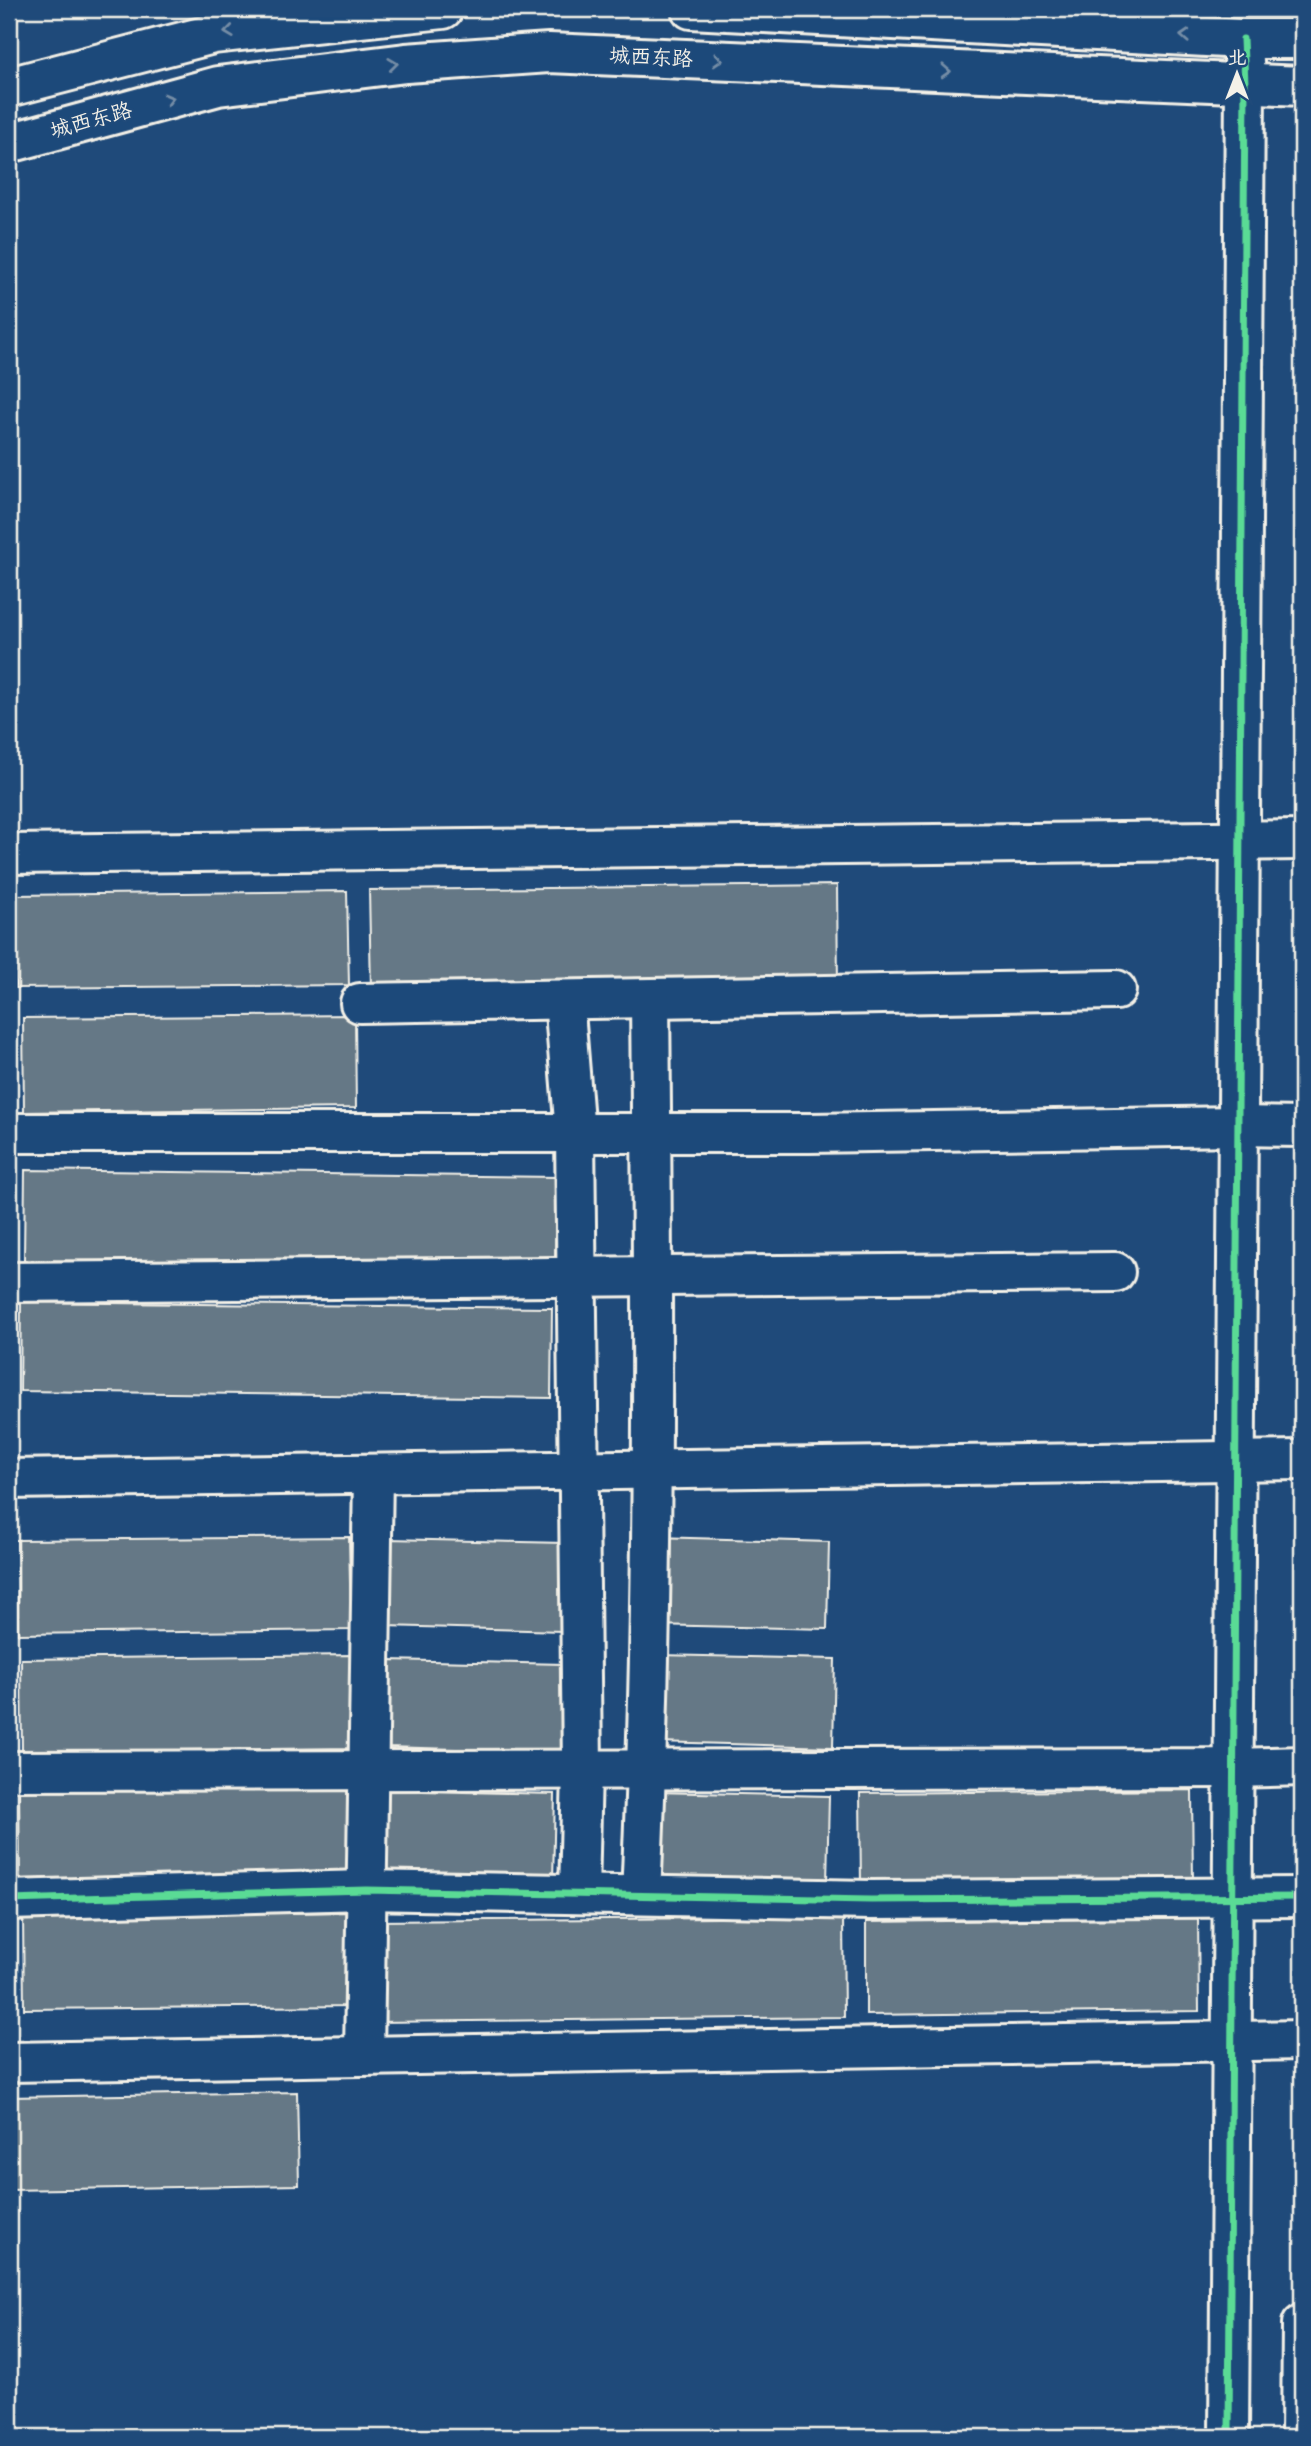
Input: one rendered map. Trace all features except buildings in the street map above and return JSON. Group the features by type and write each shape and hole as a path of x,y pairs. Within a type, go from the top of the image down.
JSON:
{"main road":[{"path":"9,87 213,34 443,9"},
{"path":"691,9 1243,39 1302,39"},
{"path":"1229,2437 1245,84 1243,39"},
{"name":"城西东路","path":"9,143 218,86 406,63 549,52 1302,86"},
{"path":"9,854 1302,840"},
{"path":"360,1003 1116,990"},
{"path":"641,1895 647,1769 651,1470 650,999"},
{"path":"564,1000 575,1133 582,1769 579,1894"},
{"path":"9,1133 810,1133 1302,1127"},
{"path":"9,1282 1115,1272"},
{"path":"9,1479 1302,1460"},
{"path":"364,2055 373,1474"},
{"path":"9,1771 1302,1766"},
{"path":"9,1900 366,1890 871,1900 1302,1897"},
{"path":"9,2062 1302,2040"},
{"path":"1301,2437 1302,2324"}],"cycle path":[{"path":"1229,2437 1245,84 1243,39"},
{"path":"9,1900 366,1890 871,1900 1302,1897"}]}
